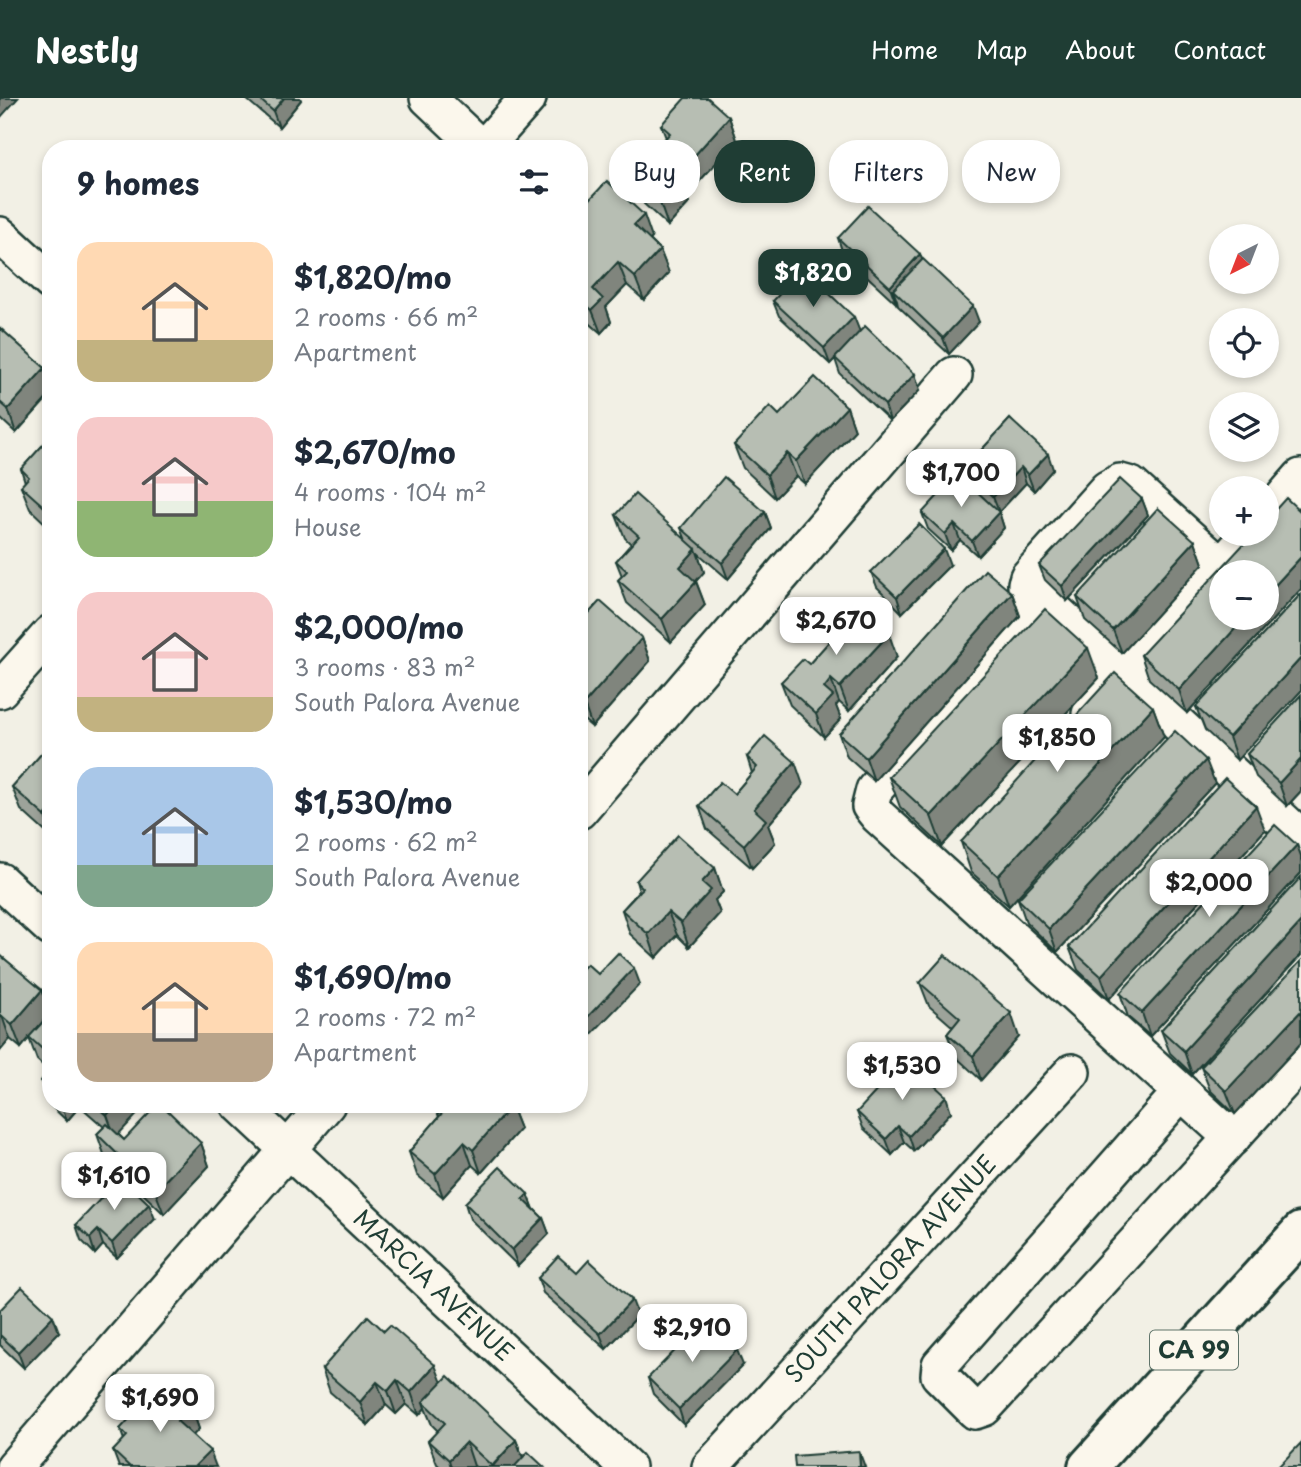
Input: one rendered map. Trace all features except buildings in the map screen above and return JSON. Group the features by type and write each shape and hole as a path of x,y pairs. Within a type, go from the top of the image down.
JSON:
{"highway":[{"name":"CA 99","path":"1087,1467 1301,1232"}],"street":[{"path":"428,98 472,140"},
{"path":"490,140 528,98"},
{"path":"0,235 42,274"},
{"path":"588,801 954,375"},
{"path":"1214,560 1131,485 1120,482 1107,489 1028,577 1024,593 1028,612 1026,621 874,790 870,806 955,868 1181,1092 1232,1138"},
{"path":"1227,560 1240,546"},
{"path":"1072,736 1209,580"},
{"path":"1026,584 1301,837"},
{"path":"0,690 42,643"},
{"path":"0,881 42,920"},
{"path":"1181,1092 940,1364 939,1375 975,1411 984,1408 1301,1062"},
{"name":"SOUTH PALORA AVENUE","path":"710,1467 1072,1072"},
{"name":"MARCIA AVENUE","path":"249,1113 627,1467"},
{"path":"13,1467 319,1113"}]}
